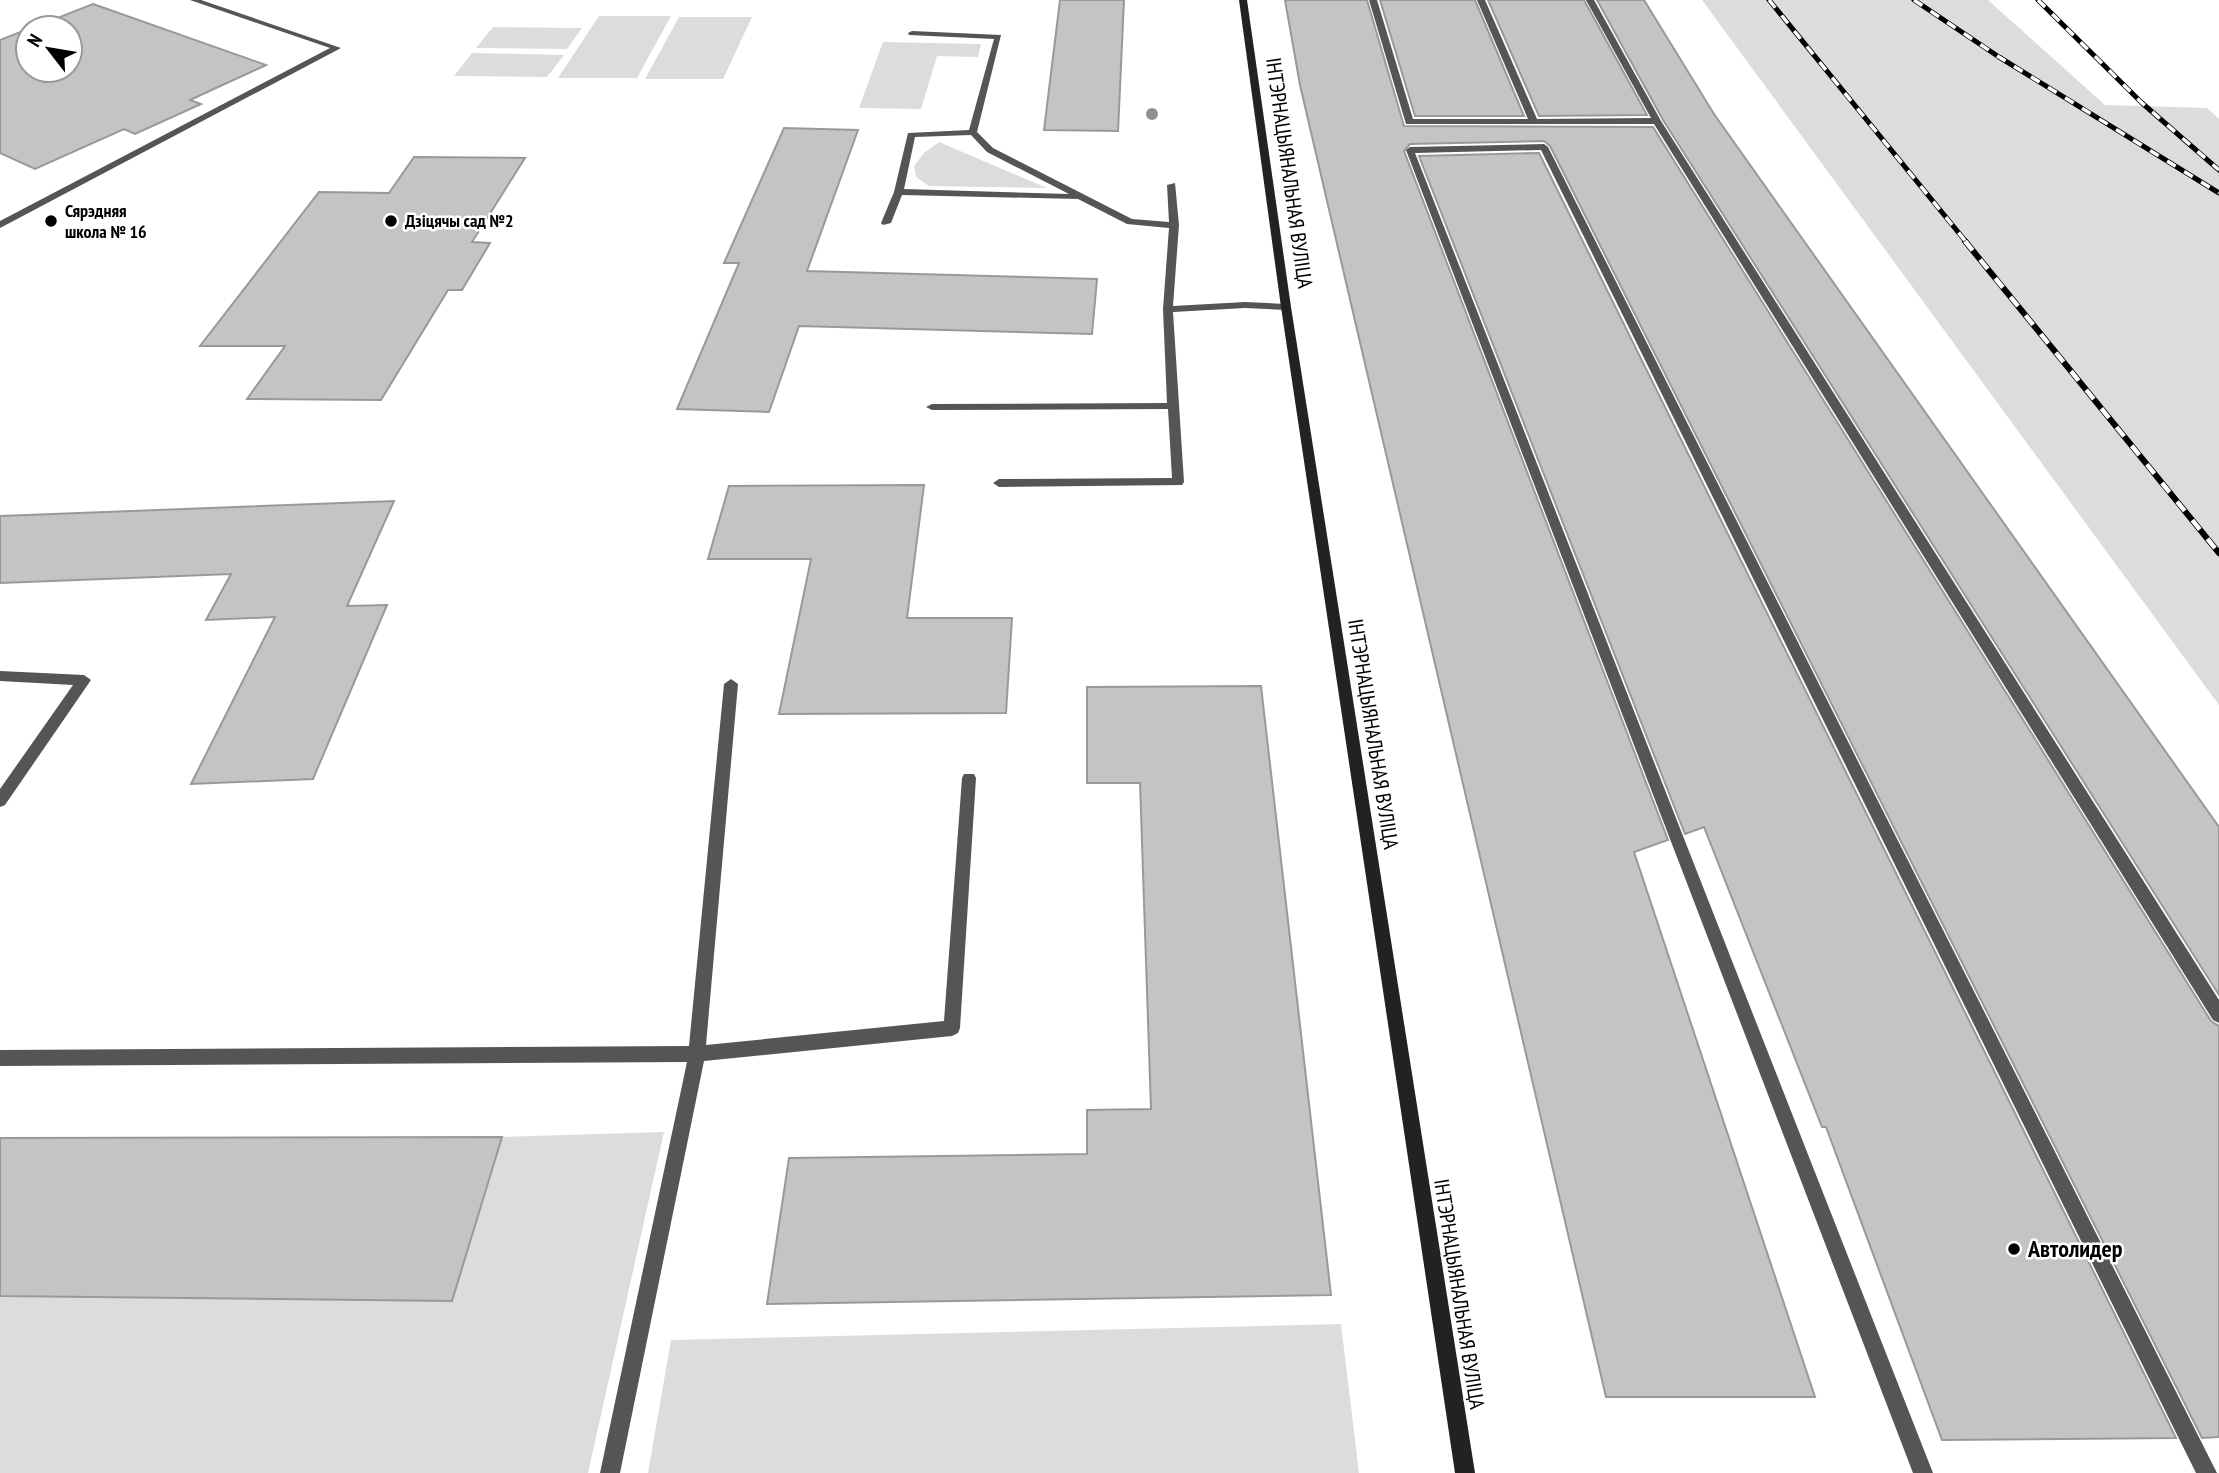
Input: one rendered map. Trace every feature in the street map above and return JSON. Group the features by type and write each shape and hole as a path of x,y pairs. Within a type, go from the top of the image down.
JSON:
{"street":[{"name":"ІНТЭРНАЦЫЯНАЛЬНАЯ ВУЛІЦА","path":"1243,0 1286,307 1465,1473"}],"lane":[{"path":"0,225 337,48 194,0"},
{"path":"1373,0 1409,122 1657,121"},
{"path":"1481,0 1534,122"},
{"path":"1590,0 1657,121 2219,1015"},
{"path":"912,33 998,37 974,132"},
{"path":"886,223 899,192 911,135 974,132"},
{"path":"974,132 990,150 1130,222 1174,225"},
{"path":"1923,1473 1410,150 1544,147 2207,1473"},
{"path":"999,483 1178,482 1168,309 1174,225 1172,185"},
{"path":"899,192 1081,197"},
{"path":"1168,309 1245,305 1286,307"},
{"path":"932,407 1174,406"},
{"path":"0,676 85,680 0,801"},
{"path":"610,1473 697,1054 730,684"},
{"path":"0,1058 697,1054 951,1028 969,778"}],"shaded area":[{"path":"1702,0 1988,0 2105,105 2207,108 2219,119 2219,705"},
{"path":"599,16 671,16 637,78 558,78"},
{"path":"679,17 752,17 723,79 645,79"},
{"path":"493,27 582,28 567,49 476,48"},
{"path":"883,42 981,44 978,57 937,56 921,109 859,108"},
{"path":"472,53 564,55 547,77 454,76"},
{"path":"939,142 1047,188 929,186 916,177 914,166 924,153"},
{"path":"664,1132 588,1473 0,1473 0,1296 452,1301 502,1137"},
{"path":"1341,1324 1359,1473 648,1473 671,1340"}],"building":[{"path":"1060,0 1124,0 1118,131 1044,130"},
{"path":"1285,0 1367,0 1404,126 1653,127 2211,1021 2219,1026 2219,1437 2202,1438 1550,146 1544,141 1410,144 1404,151 1668,840 1634,852 1815,1397 1606,1397 1300,85"},
{"path":"1380,0 1475,0 1524,116 1415,116"},
{"path":"1488,0 1584,0 1647,115 1539,116"},
{"path":"1597,0 1644,0 1714,114 2219,827 2219,995 1663,120"},
{"path":"93,4 266,65 190,100 201,104 135,134 124,129 35,169 0,153 0,40 14,34 14,84 84,84 84,14 68,14"},
{"path":"784,128 858,130 807,271 1097,279 1092,334 799,326 769,412 677,409 739,263 724,263"},
{"path":"1539,153 2176,1438 1942,1440 1826,1127 1822,1127 1704,827 1685,834 1419,156"},
{"path":"414,157 525,158 472,242 490,243 462,290 448,290 381,400 247,399 285,346 200,346 319,192 389,193"},
{"path":"924,485 907,618 1012,618 1006,713 779,714 811,559 708,559 729,486"},
{"path":"394,501 347,606 387,605 313,779 191,784 275,617 206,620 231,574 0,583 0,516"},
{"path":"1261,686 1331,1295 767,1304 789,1158 1087,1154 1087,1110 1151,1109 1140,783 1087,783 1087,687"},
{"path":"502,1137 452,1301 0,1296 0,1138"}],"railway":[{"path":"1769,0 1967,243"},
{"path":"1914,0 1999,57 2219,193"},
{"path":"2038,0 2142,103 2219,170"},
{"path":"1965,241 2219,553"}],"place":[{"name":"Сярэдняя школа № 16","path":"51,221"},
{"name":"Дзіцячы сад №2","path":"391,221"},
{"name":"Автолидер","path":"2014,1249"}]}
